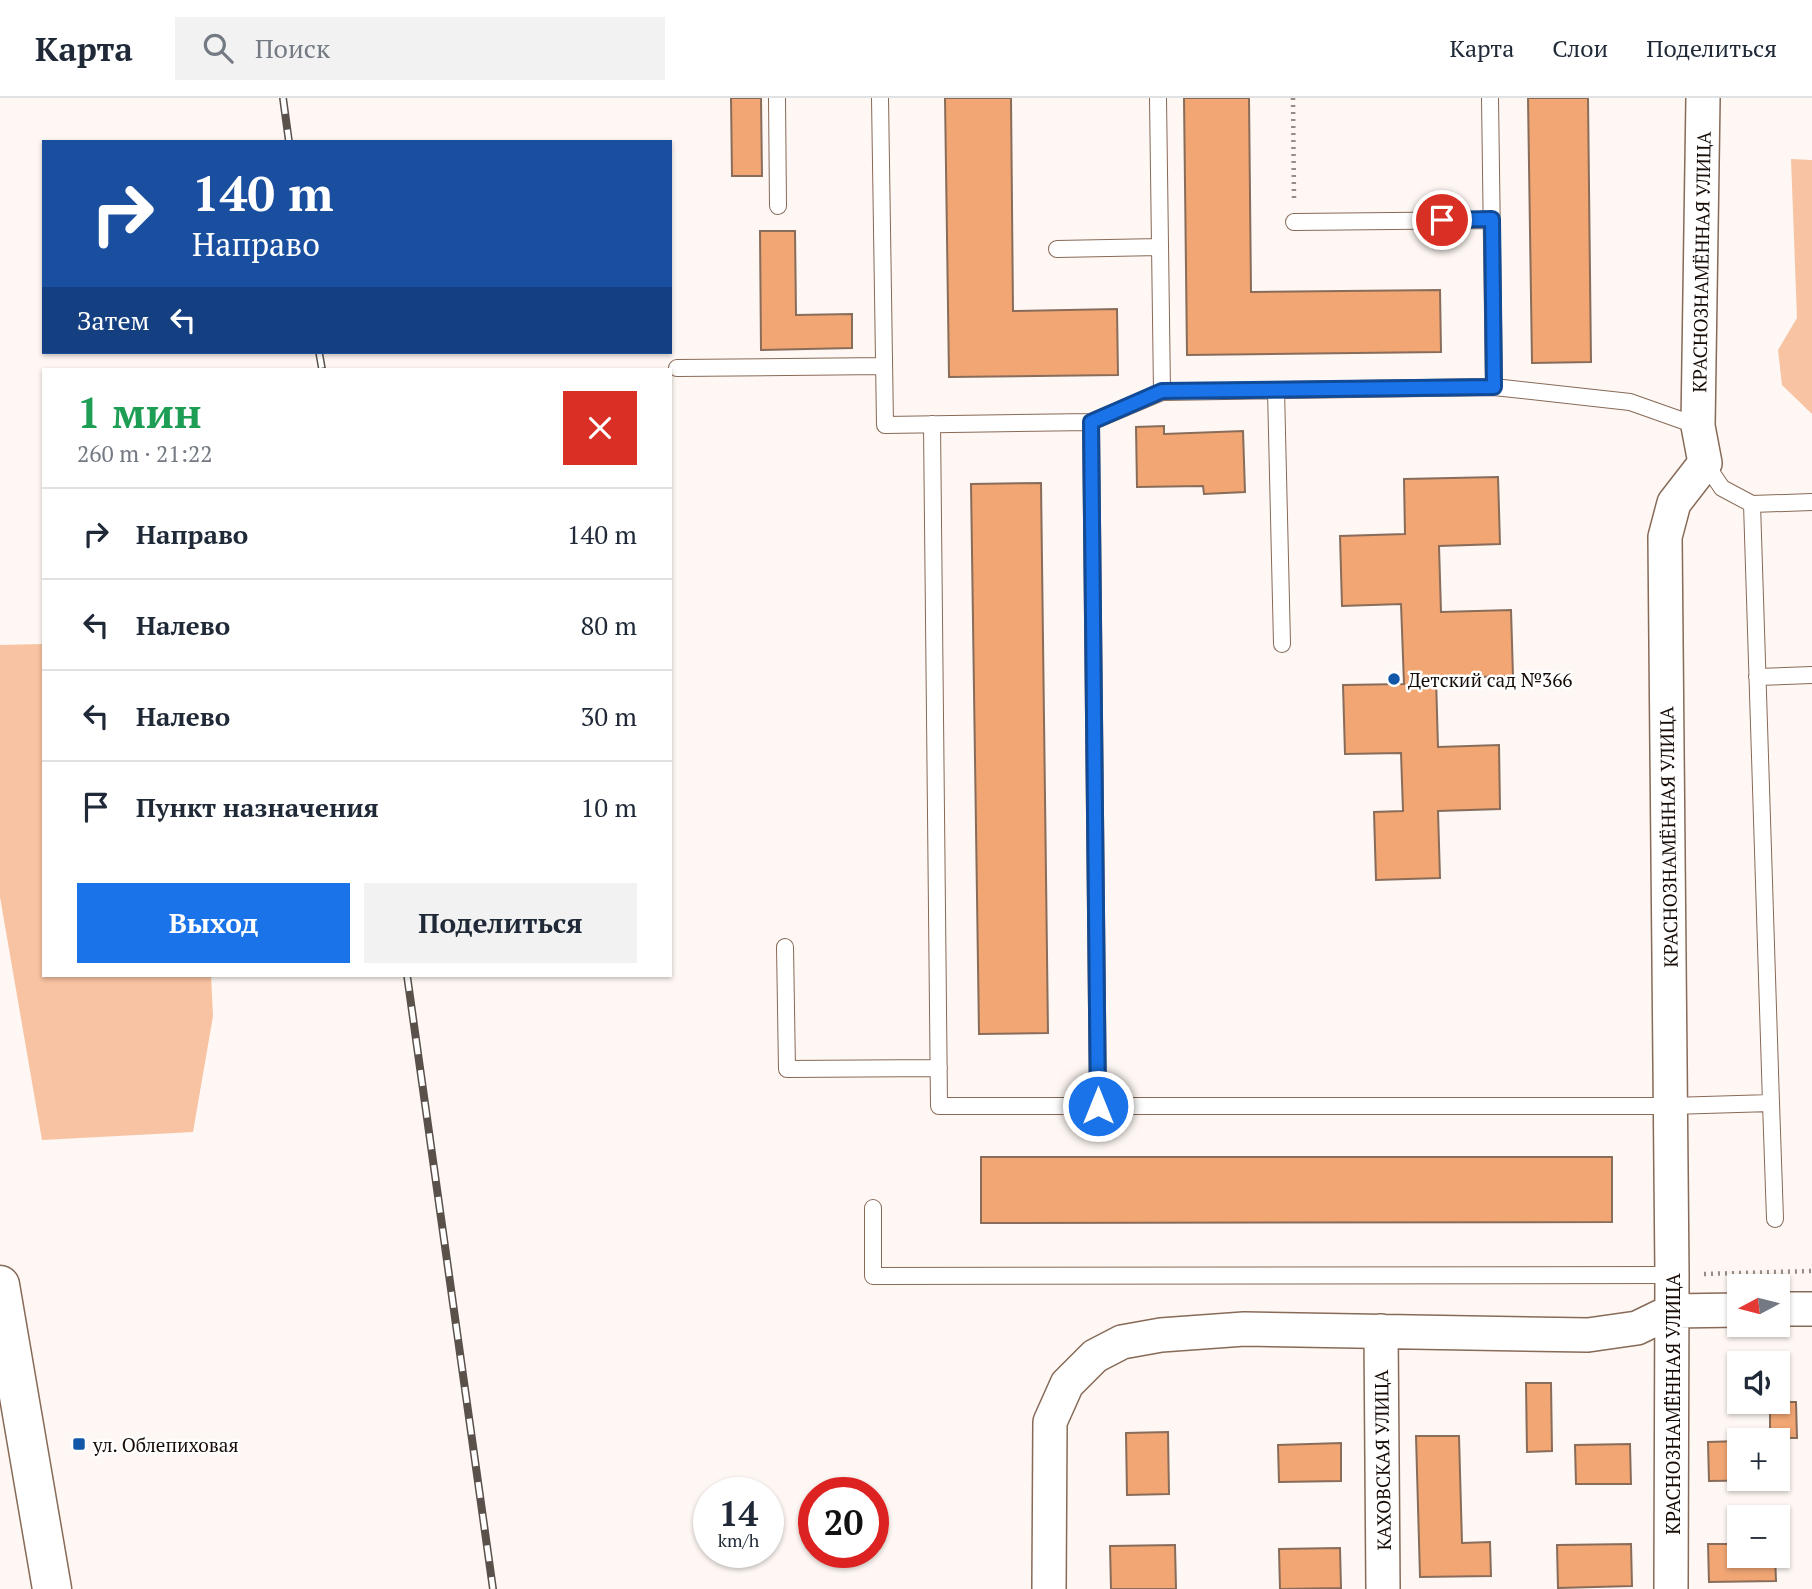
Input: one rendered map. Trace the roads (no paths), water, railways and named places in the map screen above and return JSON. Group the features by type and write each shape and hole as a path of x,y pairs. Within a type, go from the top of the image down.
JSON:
{"street":[{"name":"КРАСНОЗНАМЁННАЯ УЛИЦА","path":"1671,1589 1672,1275 1665,537 1674,502 1705,463 1698,426 1703,98"},
{"path":"0,1285 51,1589"},
{"path":"1790,1309 1812,1309"},
{"path":"1049,1589 1050,1422 1067,1384 1095,1356 1122,1342 1161,1335 1244,1329 1588,1335 1637,1328 1672,1311 1727,1310"},
{"name":"КАХОВСКАЯ УЛИЦА","path":"1381,1331 1383,1589"}],"lane":[{"path":"777,98 778,206"},
{"path":"880,98 885,425 1091,422 1162,391 1494,387 1630,402 1698,426"},
{"path":"1158,98 1162,391"},
{"path":"1490,98 1494,387"},
{"path":"1294,222 1492,219"},
{"path":"1057,249 1160,247"},
{"path":"677,368 884,366"},
{"path":"1276,390 1282,644"},
{"path":"1091,422 1098,1106"},
{"path":"932,424 939,1106 1671,1106 1771,1103"},
{"path":"1705,463 1722,488 1752,504 1812,502"},
{"path":"1752,504 1775,1219"},
{"path":"1758,677 1812,675"},
{"path":"785,947 787,1069 939,1068"},
{"path":"873,1208 873,1276 1672,1275"}],"railway":[{"path":"283,98 289,140"},
{"path":"319,354 322,368"},
{"path":"407,977 493,1589"}],"place":[{"name":"Детский сад №366","path":"1394,679"},
{"name":"ул. Облепиховая","path":"79,1444"}]}
